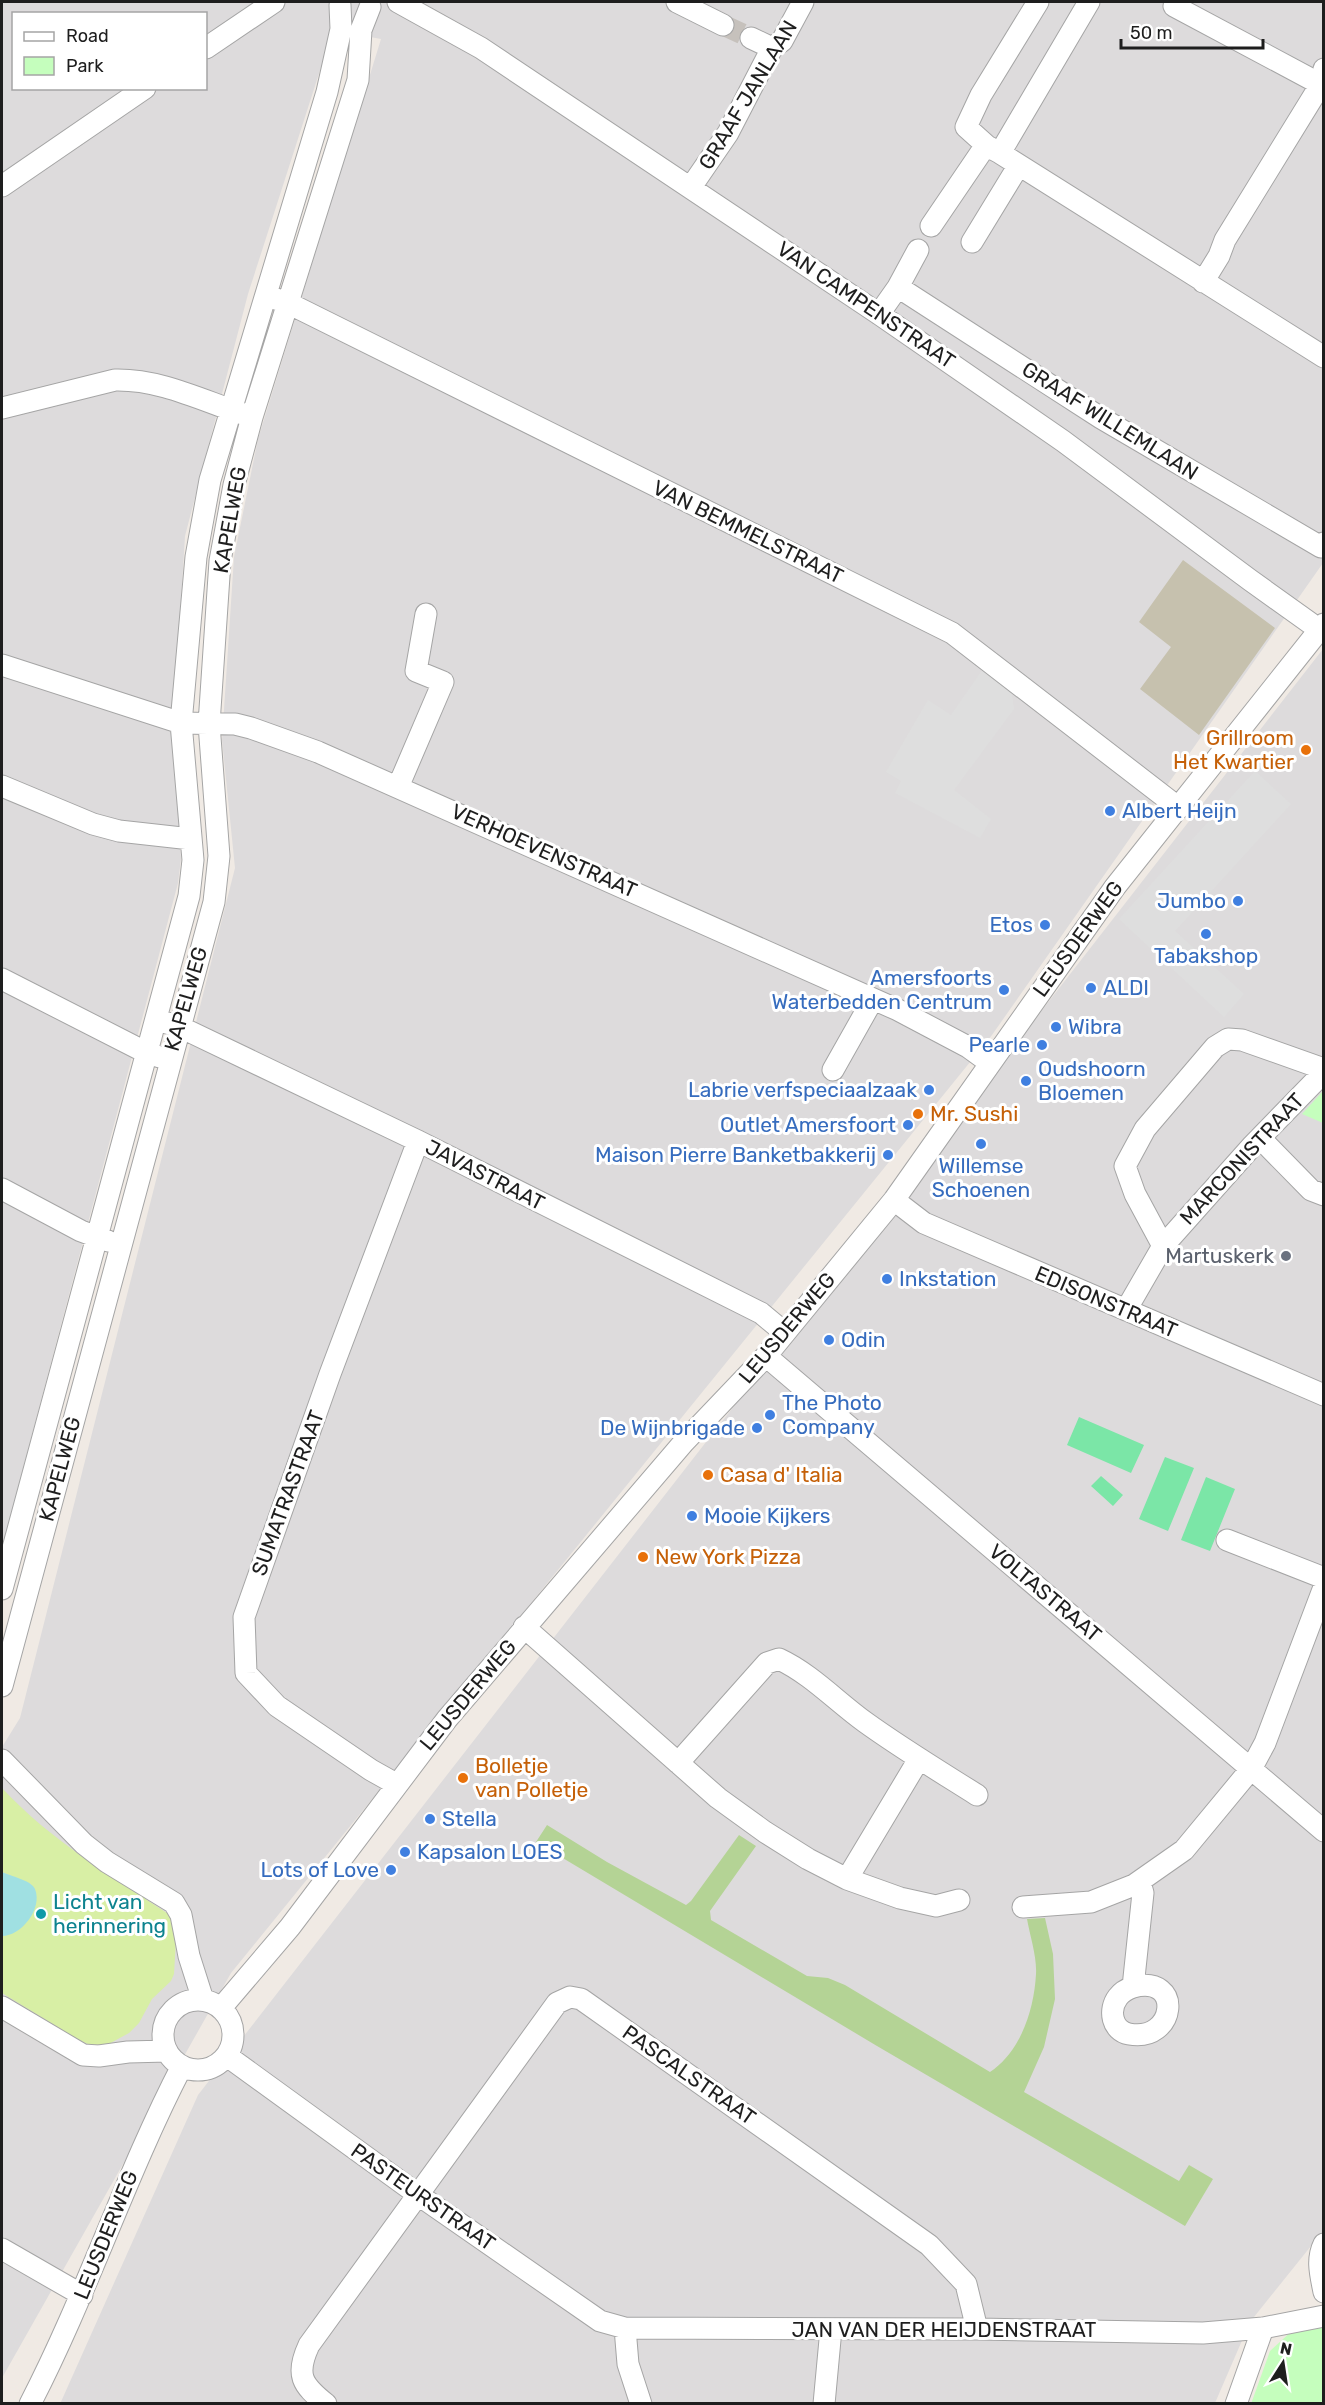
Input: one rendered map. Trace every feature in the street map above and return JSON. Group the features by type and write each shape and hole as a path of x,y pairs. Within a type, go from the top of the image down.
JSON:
{"street":[{"path":"207,47 274,2"},
{"name":"VAN CAMPENSTRAAT","path":"398,2 481,48 879,314 1063,441 1250,580 1322,629"},
{"path":"677,2 723,25"},
{"name":"GRAAF JANLAAN","path":"691,187 728,133 771,48 782,41 803,2"},
{"path":"1038,2 981,95 966,127 993,149 1323,357"},
{"path":"931,226 993,149 1089,2"},
{"path":"337,3 355,9 375,4"},
{"name":"KAPELWEG","path":"2,1589 189,896 192,877 191,839 181,723 196,557 210,480 327,92 342,29 337,3"},
{"name":"KAPELWEG","path":"2,1686 218,879 219,855 209,724 220,561 234,485 252,417 358,80 361,30 375,4"},
{"path":"1174,6 1323,80 1225,240 1219,256 1203,282"},
{"path":"751,38 771,48"},
{"path":"2,186 143,90"},
{"path":"327,92 352,101"},
{"path":"972,242 1019,165"},
{"path":"879,314 898,287 918,249"},
{"name":"GRAAF WILLEMLAAN","path":"898,287 1101,418 1321,547 1323,543"},
{"path":"265,296 288,303"},
{"name":"VAN BEMMELSTRAAT","path":"288,303 952,633 1179,808"},
{"path":"2,408 115,380 133,379 150,382 252,417"},
{"path":"398,787 443,682 416,671 426,614"},
{"name":"LEUSDERWEG","path":"212,2004 290,1927 447,1719 684,1442 766,1356 894,1200 1115,887 1322,629"},
{"name":"VERHOEVENSTRAAT","path":"2,665 181,723 235,724 318,752 898,1010 968,1047 990,1063"},
{"path":"2,786 93,824 119,831 191,839"},
{"path":"2,979 147,1053 170,1060"},
{"path":"833,1070 873,999"},
{"name":"JAVASTRAAT","path":"155,1020 178,1026 418,1141 761,1313 785,1333"},
{"path":"1163,1246 1135,1194 1125,1166 1144,1129 1215,1047 1228,1039 1242,1040 1323,1071"},
{"name":"MARCONISTRAAT","path":"1126,1311 1163,1246 1323,1071"},
{"path":"1260,1138 1311,1190 1323,1195"},
{"name":"SUMATRASTRAAT","path":"396,1784 371,1770 277,1706 246,1673 244,1617 330,1374 418,1141"},
{"path":"2,1190 96,1237 120,1244"},
{"name":"EDISONSTRAAT","path":"894,1200 924,1223 1323,1395"},
{"name":"VOLTASTRAAT","path":"766,1356 1323,1831"},
{"path":"1227,1540 1323,1578"},
{"path":"1023,1907 1091,1902 1140,1882 1184,1850 1251,1769 1265,1743 1323,1587"},
{"path":"524,1628 718,1798 808,1859 847,1879 900,1898 936,1906 959,1900"},
{"path":"678,1763 767,1663 779,1659 793,1665 864,1721 919,1759 977,1795"},
{"path":"847,1879 919,1759"},
{"path":"2,1760 84,1844 107,1862 174,1903 181,1916 189,1956 212,2004 232,2025 234,2036 227,2056 220,2063 201,2070 175,2059 128,2052 99,2056 83,2055 2,2007"},
{"path":"1133,1987 1143,1893 1140,1882"},
{"name":"PASCALSTRAAT","path":"326,2403 307,2389 302,2375 303,2360 309,2345 420,2196 557,2003 570,1997 581,1999 929,2245 966,2284 977,2329"},
{"path":"175,2059 163,2033 169,2015 184,2003 212,2004"},
{"name":"PASTEURSTRAAT","path":"227,2056 420,2196 600,2321 625,2328"},
{"name":"LEUSDERWEG","path":"30,2403 82,2295 135,2166 175,2059"},
{"path":"1323,2244 1319,2266 1323,2292"},
{"path":"2,2249 82,2295"},
{"name":"JAN VAN DER HEIJDENSTRAAT","path":"625,2328 977,2329 1203,2333 1263,2328 1323,2316"},
{"path":"625,2328 628,2364 641,2403"},
{"path":"1236,2403 1263,2328"},
{"path":"824,2403 831,2329"}],"shaded area":[{"path":"2,2 1323,2 1323,563 992,1035 231,1973 2,2378 2,1747 20,1718 235,868 222,740 234,557 258,439 381,39 333,30 248,294 185,536 174,714 181,859 178,883 2,1548"},
{"path":"1183,560 1275,628 1199,735 1140,689 1171,647 1139,622"},
{"path":"1323,649 1323,2231 1250,2322 1215,2403 60,2404 198,2095"},
{"path":"983,669 1011,688 1014,709 954,790 991,819 980,838 895,793 901,781 886,772 928,700 951,715"},
{"path":"1255,771 1291,804 1175,931 1244,994 1224,1017 1119,919"}],"green space":[{"path":"1323,1091 1323,1123 1302,1114"},
{"path":"1079,1417 1144,1445 1131,1473 1067,1445"},
{"path":"1165,1457 1194,1468 1168,1531 1139,1519"},
{"path":"1101,1476 1123,1495 1113,1506 1091,1486"},
{"path":"1206,1477 1235,1489 1210,1551 1181,1540"},
{"path":"2,1788 62,1842 173,1917 176,1940 174,1974 171,1981 152,1999 139,2023 129,2033 107,2045 90,2045 77,2039 2,1993 2,1936 5,1936 31,1884 2,1872"},
{"path":"547,1825 607,1862 686,1905 739,1835 756,1846 710,1911 711,1920 807,1976 828,1978 845,1985 990,2072 1010,2053 1029,2015 1035,1988 1036,1967 1027,1919 1045,1918 1053,1954 1055,1999 1044,2047 1024,2092 1179,2181 1189,2165 1213,2179 1185,2226 877,2046 536,1842"},
{"path":"1323,2322 1323,2403 1251,2404 1270,2351 1294,2329"}],"water":[{"path":"2,1872 29,1883 35,1889 37,1897 29,1920 16,1931 2,1936"}],"tunnel":[{"path":"723,25 751,38"}],"place":[{"name":"Grillroom Het Kwartier","path":"1306,750"},
{"name":"Albert Heijn","path":"1110,811"},
{"name":"Jumbo","path":"1238,901"},
{"name":"Etos","path":"1045,925"},
{"name":"Tabakshop","path":"1206,934"},
{"name":"ALDI","path":"1091,988"},
{"name":"Amersfoorts Waterbedden Centrum","path":"1004,990"},
{"name":"Wibra","path":"1056,1027"},
{"name":"Pearle","path":"1042,1045"},
{"name":"Oudshoorn Bloemen","path":"1026,1081"},
{"name":"Labrie verfspeciaalzaak","path":"929,1090"},
{"name":"Mr. Sushi","path":"918,1114"},
{"name":"Outlet Amersfoort","path":"908,1125"},
{"name":"Willemse Schoenen","path":"981,1144"},
{"name":"Maison Pierre Banketbakkerij","path":"888,1155"},
{"name":"Martuskerk","path":"1286,1256"},
{"name":"Inkstation","path":"887,1279"},
{"name":"Odin","path":"829,1340"},
{"name":"The Photo Company","path":"770,1415"},
{"name":"De Wijnbrigade","path":"757,1428"},
{"name":"Casa d' Italia","path":"708,1475"},
{"name":"Mooie Kijkers","path":"692,1516"},
{"name":"New York Pizza","path":"643,1557"},
{"name":"Bolletje van Polletje","path":"463,1778"},
{"name":"Stella","path":"430,1819"},
{"name":"Kapsalon LOES","path":"405,1852"},
{"name":"Lots of Love","path":"391,1870"},
{"name":"Licht van herinnering","path":"41,1914"}]}
